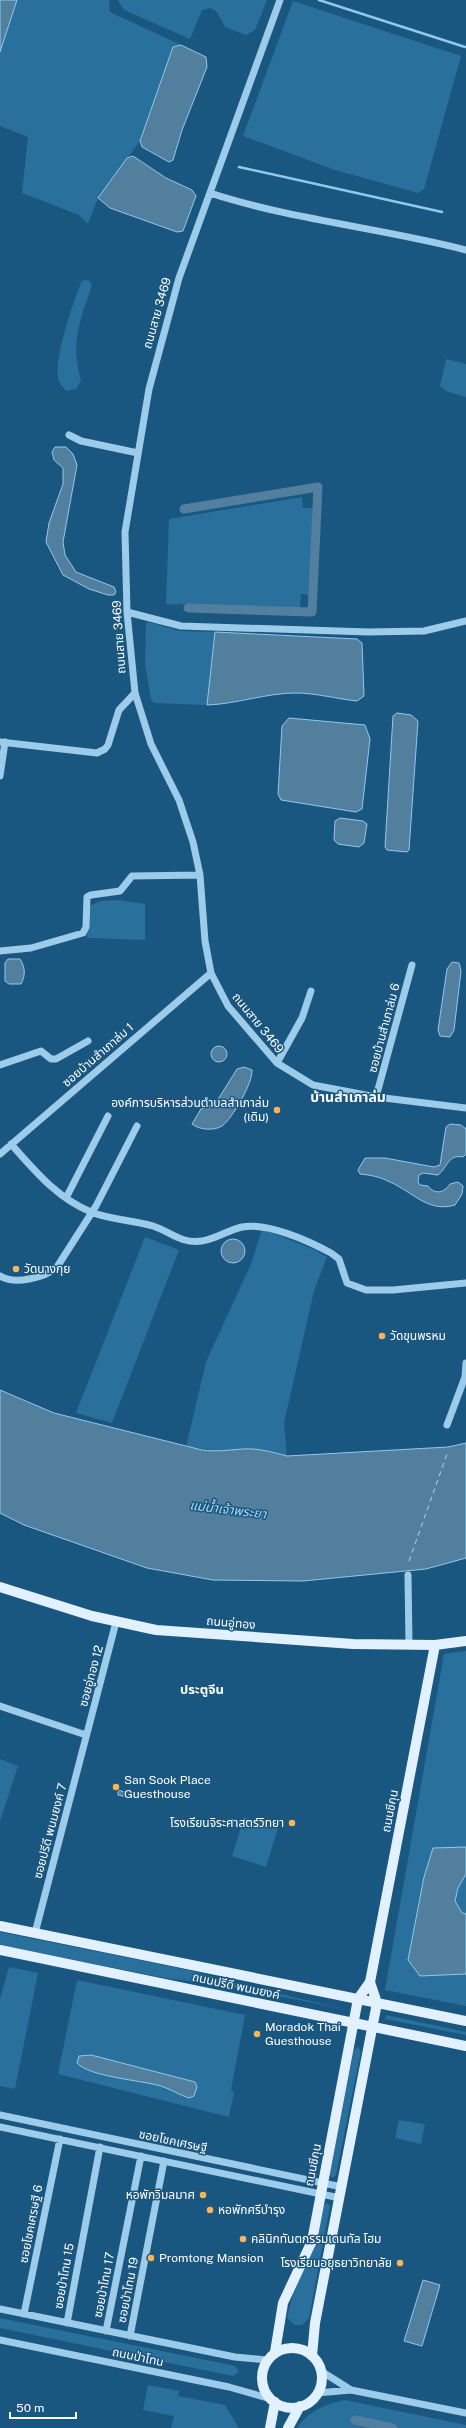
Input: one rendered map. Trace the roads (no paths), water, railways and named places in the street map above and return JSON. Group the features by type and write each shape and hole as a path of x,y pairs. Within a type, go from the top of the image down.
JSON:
{"main road":[{"name":"ถนนอู่ทอง","path":"0,1587 116,1622 156,1630 279,1640 435,1645 466,1641"},
{"name":"ถนนชีกุน","path":"275,2352 283,2303 312,2241 358,1999 370,1982 435,1645"},
{"name":"ถนนปรีดี พนมยงค์","path":"0,1926 466,2021"},
{"name":"ถนนปรีดี พนมยงค์","path":"0,1950 466,2046"},
{"name":"ถนนชีกุน","path":"312,2356 315,2323 377,2003 370,1982"},
{"path":"286,2348 297,2348 312,2356 321,2371 321,2385 318,2393 308,2403 300,2406 287,2407 273,2400 265,2390 262,2380 263,2370 267,2360 275,2352 286,2348"},
{"path":"270,2428 273,2400"},
{"path":"288,2428 300,2406"}],"street":[{"name":"ถนนสาย 3469","path":"280,0 179,278 156,355 125,532 127,612 135,693 151,744 184,814 200,875 205,941 211,973 228,1006 277,1063 313,1085 376,1096 466,1108"},
{"path":"210,193 277,212 364,228 466,250"},
{"path":"69,435 81,441 138,453"},
{"path":"127,612 181,626 368,632 424,630 466,621"},
{"path":"0,776 3,742 98,753 105,749 108,745 119,710 135,693"},
{"path":"0,951 31,948 83,933 86,927 87,897 91,895 120,891 132,876 200,875"},
{"name":"ซอยบ้านสำเภาล่ม 6","path":"376,1096 412,965"},
{"name":"ซอยบ้านสำเภาล่ม 1","path":"0,1154 211,973"},
{"path":"277,1063 302,1018 311,991"},
{"path":"0,1065 41,1051 51,1059 56,1059 88,1041"},
{"path":"66,1198 108,1116"},
{"path":"0,1276 17,1281 51,1272 92,1212 136,1126"},
{"path":"11,1144 48,1185 66,1198 92,1212 139,1222 188,1241 202,1241 240,1227 264,1226 331,1253 339,1259 347,1283 366,1290 393,1290 466,1283"},
{"path":"447,1424 465,1377 466,1362"},
{"path":"408,1575 409,1644"},
{"name":"ซอยอู่ทอง 12","path":"86,1735 116,1622"},
{"path":"0,1706 86,1735"},
{"name":"ซอยปรีดี พนมยงค์ 7","path":"35,1933 86,1735"},
{"name":"ซอยโชคเศรษฐี","path":"0,2115 342,2187"},
{"name":"ซอยโชคเศรษฐี","path":"0,2127 340,2198"},
{"name":"ซอยโชคเศรษฐี 6","path":"24,2314 60,2139"},
{"name":"ซอยป่าโทน 15","path":"67,2323 100,2147"},
{"name":"ซอยป่าโทน 17","path":"106,2331 141,2156"},
{"name":"ซอยป่าโทน 19","path":"130,2336 164,2161"},
{"name":"ถนนป่าโทน","path":"0,2309 235,2357 267,2360"},
{"name":"ถนนป่าโทน","path":"0,2340 229,2387 273,2400"},
{"path":"321,2371 351,2390"},
{"path":"318,2393 351,2390 466,2413"}],"water":[{"path":"0,0 17,0 0,52"},
{"path":"181,45 206,57 207,67 182,130 173,160 169,162 142,147 140,141 173,47"},
{"path":"133,156 166,178 192,190 196,196 183,231 177,232 110,208 98,198 127,158"},
{"path":"55,447 66,447 73,454 77,465 63,542 65,555 76,572 114,587 116,592 114,595 108,595 89,589 63,575 46,542 49,523 63,484 63,468 54,460 52,452"},
{"path":"215,632 357,639 362,643 364,696 357,701 311,694 285,693 229,703 207,705"},
{"path":"397,713 411,715 418,721 409,850 407,852 387,850 385,847 393,716"},
{"path":"289,718 365,725 370,739 362,809 356,812 281,800 278,794 282,726"},
{"path":"340,818 363,821 367,824 364,843 359,847 338,844 334,840 335,821"},
{"path":"8,959 20,959 22,962 24,974 21,984 9,984 5,981 5,963"},
{"path":"452,962 459,963 461,971 454,1030 450,1037 440,1036 438,1030 447,969"},
{"path":"216,1046 222,1046 227,1051 225,1060 222,1062 216,1062 211,1057 211,1051"},
{"path":"244,1067 252,1070 249,1083 246,1092 226,1122 219,1128 211,1129 202,1129 192,1124 201,1109 215,1104 237,1069"},
{"path":"450,1124 461,1125 466,1129 466,1154 463,1157 454,1157 451,1159 438,1175 423,1173 419,1175 418,1182 420,1185 428,1186 434,1191 439,1192 448,1187 450,1184 458,1182 463,1186 462,1194 455,1205 445,1207 429,1204 386,1180 375,1176 360,1174 358,1170 365,1158 385,1158 434,1167 440,1165 446,1127"},
{"path":"233,1239 242,1242 245,1251 242,1260 233,1263 224,1260 221,1251 224,1242"},
{"name":"แม่น้ำเจ้าพระยา","path":"0,1390 54,1413 202,1450 218,1451 254,1449 287,1456 448,1447 466,1443 466,1558 426,1569 303,1581 213,1580 147,1568 24,1525 0,1513"},
{"path":"118,1790 131,1794 132,1798 118,1795"},
{"path":"466,1847 466,1874 458,1888 455,1901 462,1913 466,1914 466,1974 420,1976 408,1960 424,1877 433,1848"},
{"path":"91,2055 195,2082 197,2087 194,2096 189,2098 161,2086 116,2078 93,2072 83,2068 77,2063 79,2056"},
{"path":"423,2280 440,2285 422,2346 404,2341"}],"waterway":[{"path":"319,0 465,47"},
{"path":"239,167 442,212"},
{"path":"184,509 318,487 312,612 188,608"},
{"path":"355,2420 393,2428"}],"place":[{"name":"องค์การบริหารส่วนตำบลสำเภาล่ม (เดิม)","path":"277,1110"},
{"name":"วัดนางกุย","path":"16,1269"},
{"name":"วัดขุนพรหม","path":"382,1336"},
{"name":"San Sook Place Guesthouse","path":"116,1787"},
{"name":"โรงเรียนจิระศาสตร์วิทยา","path":"292,1823"},
{"name":"Moradok Thai Guesthouse","path":"257,2034"},
{"name":"หอพักวิมลมาศ","path":"203,2195"},
{"name":"หอพักศรีบำรุง","path":"210,2210"},
{"name":"คลินิกทันตกรรมเดนทัล โฮม","path":"243,2239"},
{"name":"Promtong Mansion","path":"151,2258"},
{"name":"โรงเรียนอยุธยาวิทยาลัย","path":"400,2263"}],"district":[{"name":"บ้านสำเภาล่ม","path":"348,1097"},
{"name":"ประตูจีน","path":"202,1689"}]}
